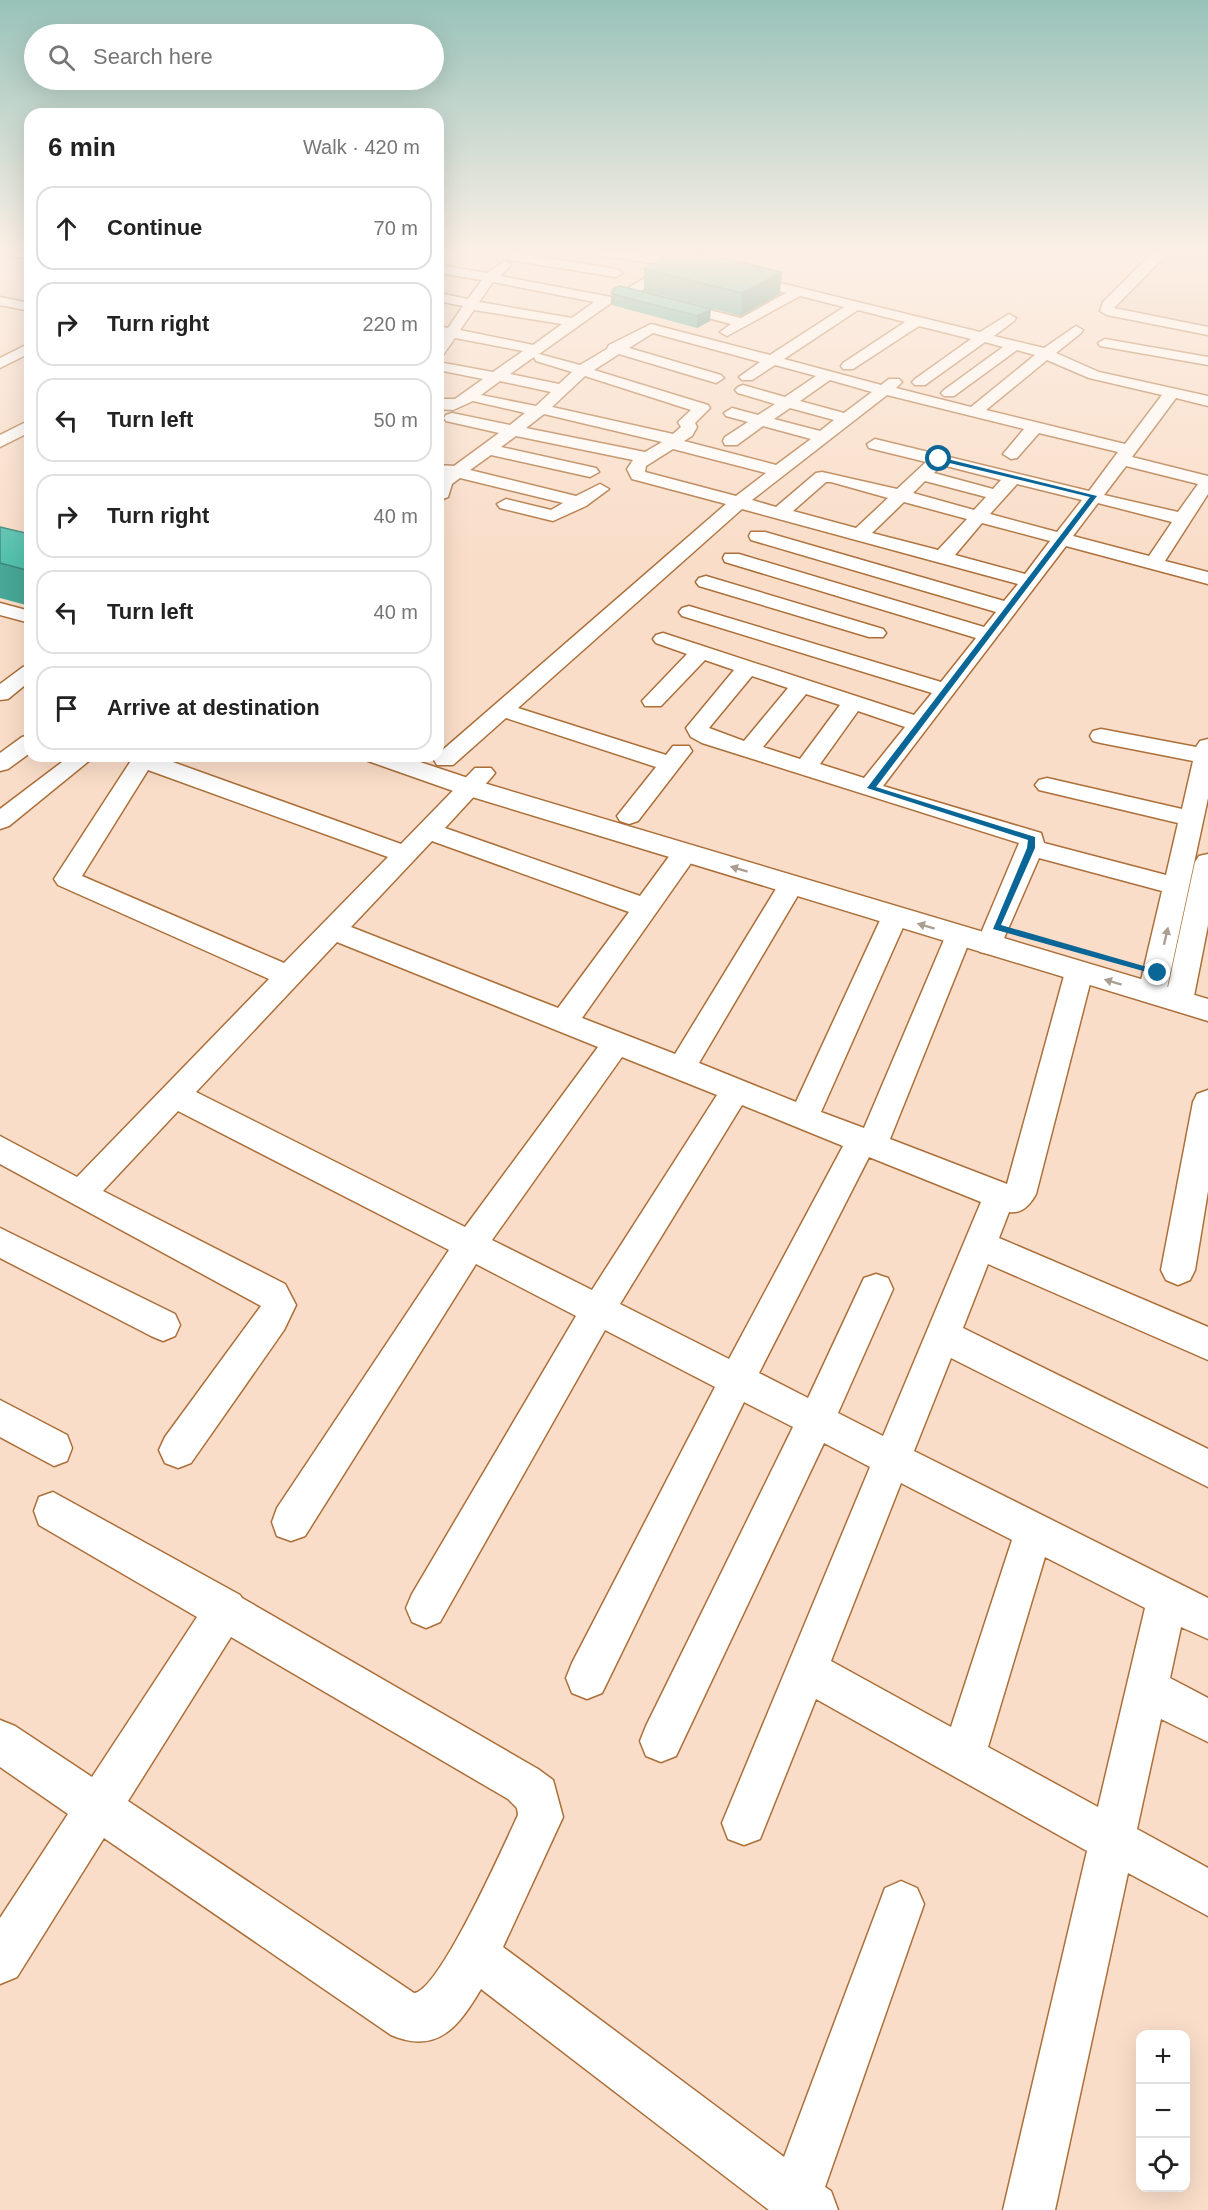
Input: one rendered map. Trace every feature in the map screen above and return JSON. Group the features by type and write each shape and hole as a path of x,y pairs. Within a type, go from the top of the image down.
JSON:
{"street":[{"path":"0,364 19,353"},
{"path":"533,353 699,406 700,410 686,422 689,430 639,464 636,472 660,482 1030,581"},
{"path":"444,482 540,410 583,369 606,353"},
{"path":"632,353 717,378"},
{"path":"746,353 828,375 890,385 1208,481 1154,563"},
{"path":"783,353 745,384 787,402 847,419"},
{"path":"848,366 868,353"},
{"path":"920,382 958,353"},
{"path":"949,393 1003,353"},
{"path":"974,412 1047,353"},
{"path":"1049,353 1094,357 1117,353"},
{"path":"1094,357 1097,353"},
{"path":"1121,381 1139,353"},
{"path":"1163,353 1208,361"},
{"path":"871,788 918,724 1010,609 1125,455 1166,392 1179,353"},
{"path":"444,404 458,404 496,377 537,354"},
{"path":"1094,357 1121,381 1208,401"},
{"path":"444,367 561,389"},
{"path":"731,441 828,375"},
{"path":"444,755 502,710 738,502 890,385"},
{"path":"479,399 540,410 674,442 779,471"},
{"path":"732,414 822,437"},
{"path":"452,418 647,458"},
{"path":"1011,454 1035,427"},
{"path":"0,442 24,428"},
{"path":"875,444 1183,519"},
{"path":"488,449 590,472"},
{"path":"660,482 704,452"},
{"path":"766,635 842,560 901,495 939,459"},
{"path":"444,469 580,502"},
{"path":"921,476 997,495"},
{"path":"779,514 826,477 1208,578"},
{"path":"942,558 1013,477"},
{"path":"486,498 548,516 559,515 600,489"},
{"path":"758,536 1010,609"},
{"path":"732,558 989,635"},
{"path":"706,582 876,633"},
{"path":"851,660 898,608"},
{"path":"0,609 24,615"},
{"path":"689,612 945,690"},
{"path":"663,639 918,724"},
{"path":"653,701 701,652"},
{"path":"699,732 697,728 748,667"},
{"path":"0,694 24,676"},
{"path":"749,749 802,685"},
{"path":"806,767 854,702"},
{"path":"502,710 668,763"},
{"path":"699,732 1032,839 1031,848 993,936"},
{"path":"623,824 668,763 699,732"},
{"path":"1101,736 1207,751 1177,886 1176,987"},
{"path":"0,764 24,746"},
{"path":"444,760 476,780"},
{"path":"0,821 76,762"},
{"path":"141,762 67,879 288,976"},
{"path":"155,762 404,854"},
{"path":"402,762 476,780 993,936 1176,987 1208,1010"},
{"path":"80,1194 476,780"},
{"path":"1047,785 1192,819"},
{"path":"623,824 686,853 958,935 993,936 1079,972 1176,987"},
{"path":"427,831 646,908"},
{"path":"1031,848 1177,886"},
{"path":"563,1023 686,853"},
{"path":"1176,987 1208,862"},
{"path":"680,1070 791,885"},
{"path":"803,1119 895,916"},
{"path":"332,930 999,1197 1012,1200 1020,1194 1079,972"},
{"path":"587,1678 737,1380 866,1144 958,935"},
{"path":"291,1522 470,1245 616,1044"},
{"path":"426,1608 598,1310 735,1091"},
{"path":"174,1095 1208,1619"},
{"path":"1178,1270 1197,1228 1207,1108"},
{"path":"0,1149 80,1194 273,1295 279,1305 272,1319 178,1449"},
{"path":"744,1823 999,1197"},
{"path":"0,1242 163,1325"},
{"path":"980,1245 1208,1344"},
{"path":"661,1741 816,1420 876,1289"},
{"path":"943,1336 1208,1469"},
{"path":"0,1417 54,1448"},
{"path":"0,1741 408,2018 428,2017 446,2002 475,1955 541,1817 537,1796 523,1784 226,1609 53,1511"},
{"path":"963,1758 1034,1530"},
{"path":"1029,2210 1167,1598"},
{"path":"0,1960 226,1609"},
{"path":"807,1671 1208,1893"},
{"path":"1146,1688 1208,1721"},
{"path":"475,1955 804,2204 901,1904"}],"building":[{"path":"0,527 24,533 24,569 0,563"}],"route":[{"path":"939,459 1094,496 871,788 1032,839 1031,848 996,927 1158,973"}]}
